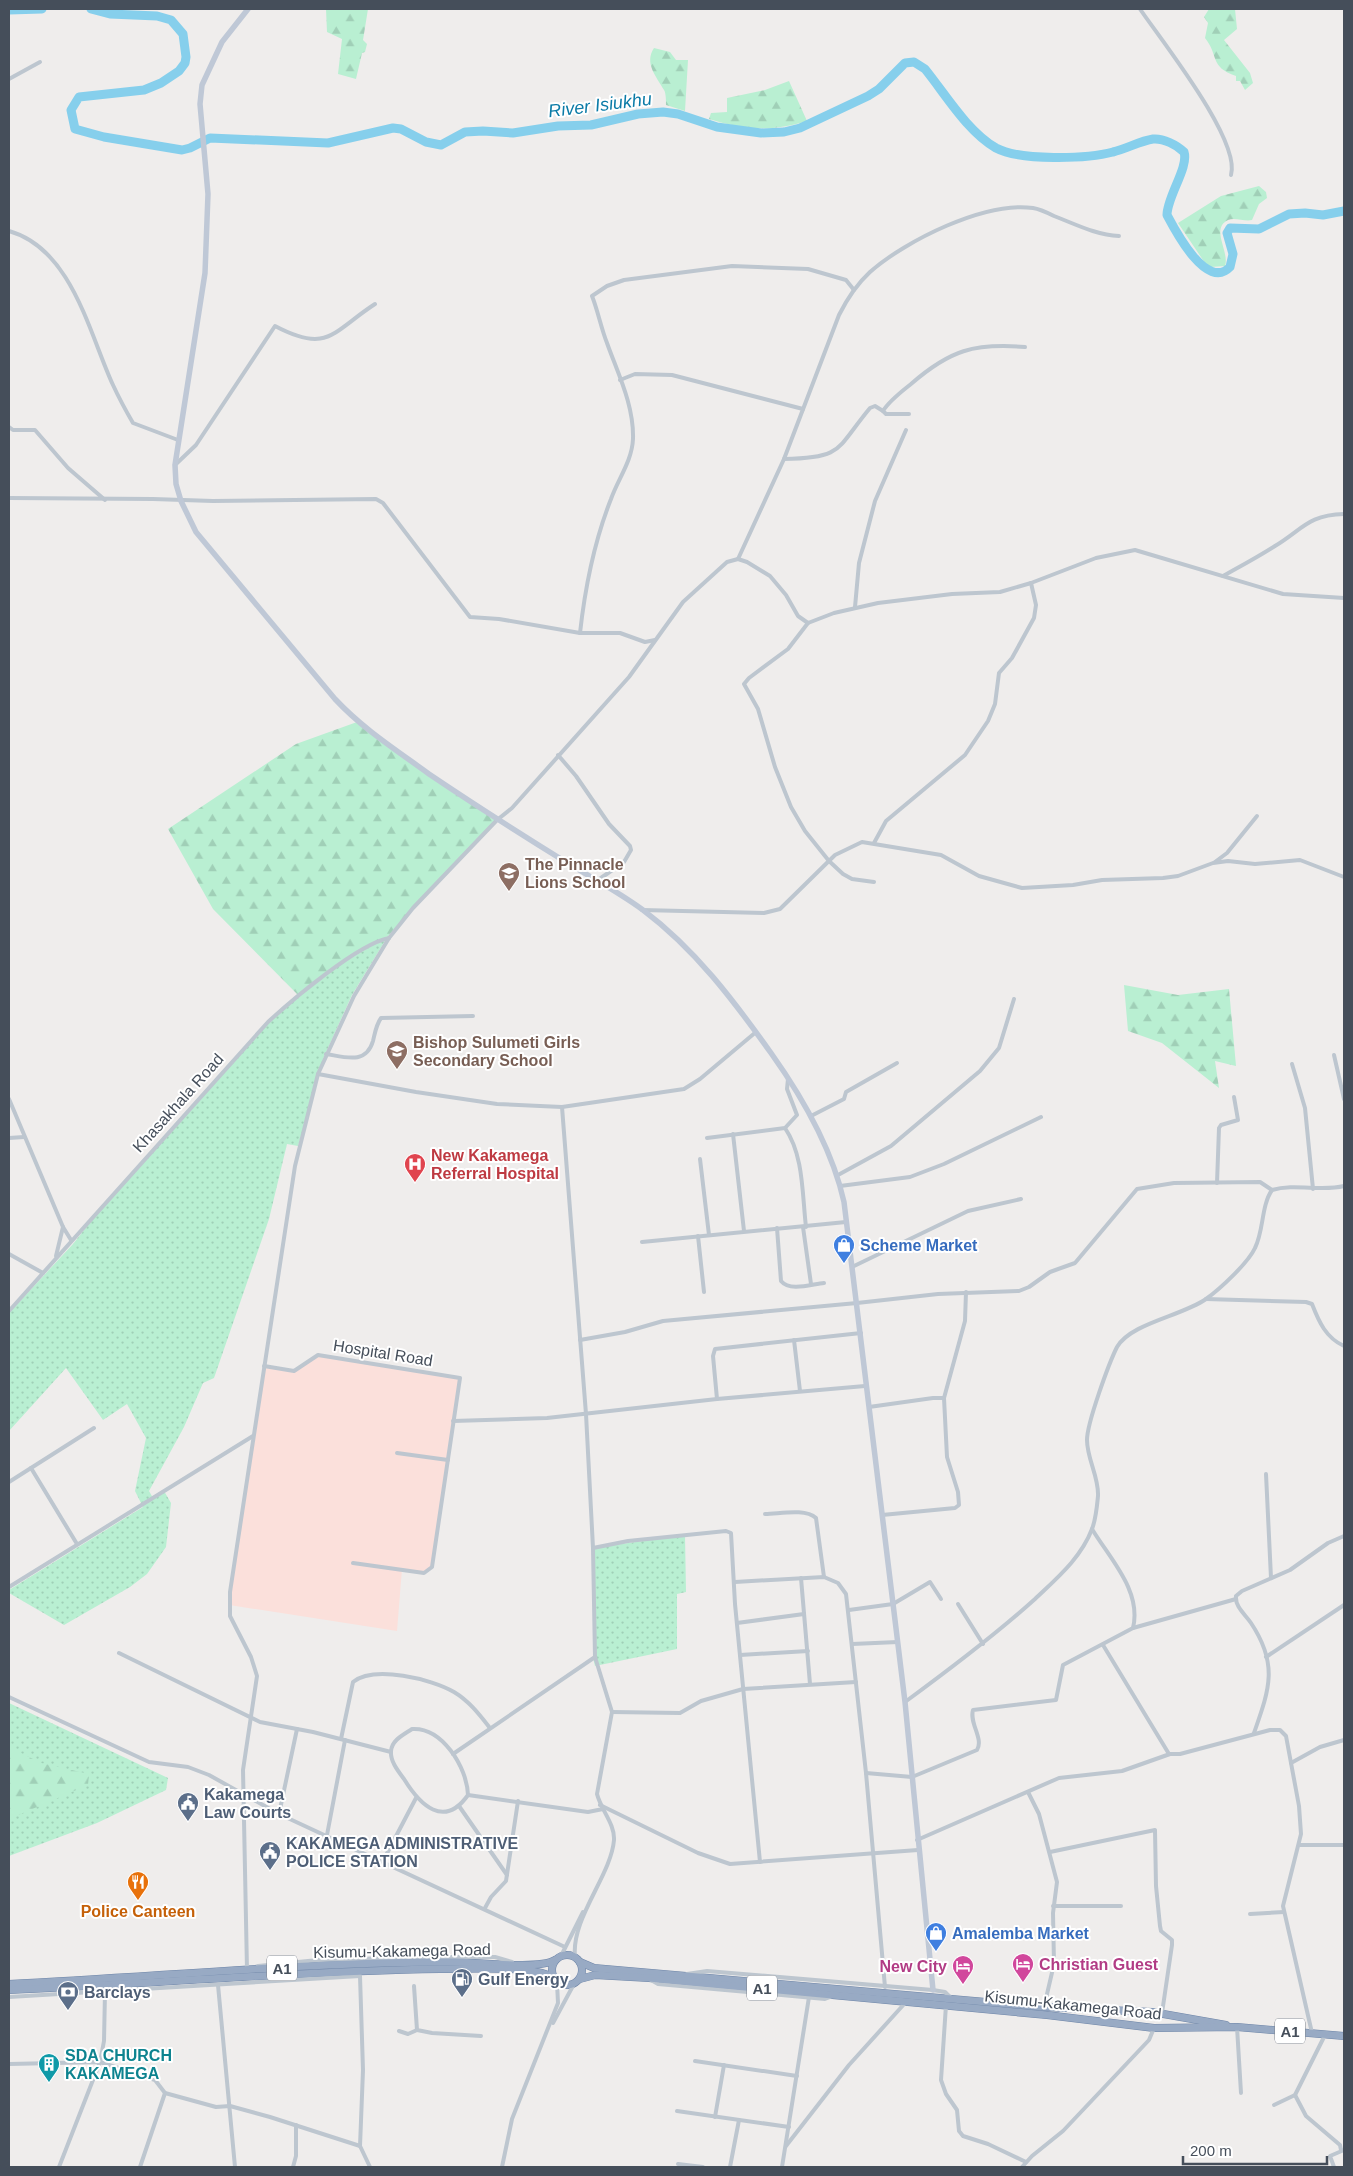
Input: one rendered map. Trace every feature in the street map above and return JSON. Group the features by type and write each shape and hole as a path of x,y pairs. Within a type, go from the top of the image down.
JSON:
{"highway":[{"name":"Kisumu-Kakamega Road","path":"9,1984 246,1970 430,1962 547,1964 558,1958"},
{"path":"558,1958 577,1959 582,1972 577,1981 564,1986 555,1980 551,1970 558,1958"},
{"name":"Kisumu-Kakamega Road","path":"577,1959 594,1968 685,1974 1044,2007 1141,2011 1237,2027 1344,2036"},
{"name":"Kisumu-Kakamega Road","path":"9,1990 360,1974 494,1970 528,1971 555,1980"},
{"name":"Kisumu-Kakamega Road","path":"577,1981 595,1975 649,1978 1047,2015 1139,2027 1237,2027"},
{"path":"1139,2027 1142,2019 1141,2011"}],"main road":[{"path":"248,9 222,42 202,85 200,104 208,194 205,273 175,465 181,501 189,521 208,548 335,699 357,722 497,820 598,880 642,910 682,943 713,976 756,1032 788,1077 811,1116 838,1175 846,1222 905,1702 933,1990"}],"street":[{"path":"1140,9 1187,76 1219,128 1231,161 1231,175"},
{"path":"9,79 40,62"},
{"path":"738,559 784,460 839,315 854,290 870,272 888,258 925,235 953,223 990,212 1034,208 1094,231 1119,236"},
{"path":"9,231 28,239 39,248 54,262 71,284 113,386 133,423 178,440"},
{"path":"580,633 584,590 611,499 629,459 633,440 631,412 592,296 607,286 648,276 732,266 808,269 846,280 854,290"},
{"path":"175,465 196,445 275,326 304,339 324,339 375,304"},
{"path":"883,411 924,372 956,352 985,346 1025,347"},
{"path":"620,380 635,374 672,375 803,409"},
{"path":"784,460 818,457 833,453 845,442 870,408 875,406 887,414 909,414"},
{"path":"9,427 13,430 35,430 68,468 104,500"},
{"path":"855,607 859,563 873,508 906,430"},
{"path":"9,498 104,500 153,498 181,501 376,499 383,503 470,617 499,619 580,633 620,632 646,642 655,640"},
{"path":"1224,576 1277,545 1310,520 1324,515 1344,514"},
{"path":"874,882 852,878 843,874 828,860 805,831 791,807 775,767 758,709 744,684 749,678 788,649 808,623 855,607 952,594 1000,592 1031,584 1096,558 1135,550 1283,594 1344,598"},
{"path":"246,1970 242,1793 244,1756 256,1685 255,1668 234,1626 229,1610 253,1436 295,1166 318,1074 326,1054 358,988 389,938 413,908 497,820 512,808 629,677 683,602 704,582 727,562 738,559 770,576 786,595 798,616 808,623"},
{"path":"874,843 886,821 965,755 988,721 996,704 999,673 1012,658 1034,618 1036,605 1031,584"},
{"path":"558,755 576,776 609,824 631,850 624,862 598,880"},
{"path":"1213,863 1227,853 1256,816"},
{"path":"642,910 764,913 780,909 828,860 854,844 862,842 941,855 979,876 1022,888 1073,885 1102,880 1163,878 1178,876 1213,863 1228,861 1268,864 1293,860 1344,876"},
{"name":"Khasakhala Road","path":"9,1311 268,1022 298,995 360,951 377,941 389,938"},
{"path":"838,1175 891,1146 980,1071 999,1048 1014,999"},
{"path":"326,1054 358,1059 365,1056 370,1050 381,1018 473,1016"},
{"path":"318,1074 364,1084 497,1104 562,1106 684,1089 700,1079 756,1032"},
{"path":"1334,1055 1344,1099"},
{"path":"811,1116 844,1099 846,1092 897,1063"},
{"path":"1292,1064 1305,1108 1313,1189"},
{"path":"707,1138 785,1128 797,1115 787,1090 788,1077"},
{"path":"1217,1183 1219,1128 1221,1125 1238,1120 1234,1097"},
{"path":"9,1099 63,1227 71,1240"},
{"path":"558,1958 589,1901 612,1852 614,1840 613,1832 597,1794 612,1712 594,1657 593,1548 586,1414 562,1106"},
{"path":"840,1186 910,1177 944,1164 1041,1117"},
{"path":"785,1128 794,1141 798,1156 811,1284"},
{"path":"733,1134 744,1231"},
{"path":"9,1138 24,1137"},
{"path":"700,1159 709,1235"},
{"path":"580,1340 625,1332 663,1320 857,1304 966,1292 1019,1291 1029,1287 1050,1272 1074,1263 1137,1189 1174,1182 1260,1182 1272,1190 1344,1186"},
{"path":"905,1702 983,1644 1069,1566 1092,1529 1098,1493 1088,1454 1088,1433 1117,1348 1121,1341 1136,1330 1180,1313 1206,1299 1248,1258 1256,1248 1268,1198 1272,1190"},
{"path":"852,1267 968,1211 1021,1199"},
{"path":"642,1242 846,1222"},
{"path":"55,1258 63,1227"},
{"path":"777,1228 781,1281 791,1287 824,1283"},
{"path":"698,1236 704,1292"},
{"path":"9,1254 43,1273"},
{"path":"882,1515 955,1508 959,1505 958,1492 947,1457 944,1398 965,1321 966,1292"},
{"path":"1206,1299 1306,1302 1312,1304 1324,1330 1336,1342 1344,1346"},
{"path":"717,1399 713,1356 715,1349 861,1333"},
{"path":"794,1340 800,1391"},
{"name":"Hospital Road","path":"264,1366 294,1371 318,1355 460,1378 453,1421"},
{"path":"353,1564 424,1573 432,1567 453,1421 548,1418 717,1399 866,1386"},
{"path":"869,1406 944,1398"},
{"path":"9,1482 94,1428"},
{"path":"9,1586 253,1436"},
{"path":"397,1453 448,1460"},
{"path":"31,1468 77,1544"},
{"path":"1266,1474 1271,1578"},
{"path":"765,1514 803,1513 816,1518 824,1577"},
{"path":"1092,1529 1134,1599 1136,1617 1133,1628"},
{"path":"593,1548 628,1541 728,1531 732,1535 737,1623 760,1862"},
{"path":"866,1773 912,1777 978,1749 979,1743 972,1715 974,1709 1056,1700 1062,1666 1133,1628 1236,1599 1242,1591 1290,1570 1328,1543 1344,1536"},
{"path":"735,1582 824,1577 842,1588 849,1610 885,1987"},
{"path":"801,1578 810,1684"},
{"path":"849,1610 893,1604 930,1582 941,1598"},
{"path":"1236,1599 1238,1606 1255,1630 1266,1657 1268,1692 1254,1734"},
{"path":"958,1604 983,1644"},
{"path":"1266,1657 1344,1605"},
{"path":"737,1623 804,1614"},
{"path":"852,1644 898,1642"},
{"path":"1103,1645 1136,1697 1166,1752 1170,1754"},
{"path":"740,1655 808,1651"},
{"path":"119,1654 260,1722 391,1752"},
{"path":"453,1754 594,1657"},
{"path":"327,1835 354,1682 361,1676 370,1674 399,1676 441,1686 465,1700 490,1728"},
{"path":"612,1712 680,1714 701,1701 743,1689 856,1682"},
{"path":"9,1697 149,1762 197,1770 279,1814 485,1908 565,1947"},
{"path":"279,1814 297,1729"},
{"path":"412,1729 420,1729 429,1732 453,1754 466,1778 468,1795 459,1806 448,1812 426,1807 416,1798 396,1768 391,1752 393,1744 400,1736 412,1729"},
{"path":"917,1840 988,1807 1059,1778 1122,1771 1170,1754 1180,1754 1275,1729 1284,1733 1299,1806 1299,1845 1284,1896 1284,1912 1312,2034"},
{"path":"1291,1763 1320,1747 1344,1740"},
{"path":"1028,1792 1040,1814 1057,1882 1053,1906 1054,1964 1044,2007"},
{"path":"468,1795 588,1812 601,1807 718,1861 730,1864 873,1855 918,1850"},
{"path":"383,1861 416,1798"},
{"path":"485,1908 495,1892 505,1885 518,1801"},
{"path":"459,1806 507,1875"},
{"path":"1050,1852 1155,1830 1156,1886 1160,1926 1163,1934 1172,1940 1162,2013"},
{"path":"1299,1845 1344,1845"},
{"path":"577,1959 575,1944 589,1901"},
{"path":"1053,1906 1122,1906"},
{"path":"1250,1914 1284,1912"},
{"path":"685,1974 707,1971 933,1990 945,1992 951,1998"},
{"path":"9,1997 218,1985 360,1974 363,2070 360,2146 370,2167"},
{"path":"649,1978 658,1984 825,1999 834,1995"},
{"path":"502,2167 512,2119 558,2003 555,1980"},
{"path":"546,2036 577,1981"},
{"path":"218,1985 235,2167"},
{"path":"414,1986 417,2030"},
{"path":"56,1988 69,1994"},
{"path":"59,2167 100,2062 104,2041 105,1992"},
{"path":"782,2167 809,1997"},
{"path":"786,2146 838,2078 906,2002"},
{"path":"946,2005 941,2080 946,2094 957,2110 959,2131 963,2136 988,2144 1026,2162"},
{"path":"1237,2027 1240,2093"},
{"path":"1022,2167 1063,2131 1149,2040 1154,2028"},
{"path":"398,2031 408,2034 417,2030 432,2034 481,2036"},
{"path":"1274,2105 1295,2095 1325,2034"},
{"path":"695,2061 797,2076"},
{"path":"9,2064 100,2062 155,2080 165,2093 216,2107 230,2106 360,2146"},
{"path":"715,2117 724,2065"},
{"path":"140,2167 165,2093"},
{"path":"1295,2095 1306,2116 1340,2145 1343,2150 1330,2156 1334,2167"},
{"path":"677,2111 789,2128"},
{"path":"730,2167 739,2120"},
{"path":"293,2167 296,2156 296,2125"},
{"path":"678,2164 703,2167"}],"shaded area":[{"path":"319,1356 459,1378 431,1566 425,1572 402,1569 397,1631 229,1605 264,1367 291,1371"}],"green space":[{"path":"326,9 368,9 363,40 367,44 365,52 362,53 356,79 338,74 342,39 327,32"},
{"path":"1209,9 1235,9 1237,29 1224,40 1250,73 1253,83 1245,90 1240,81 1236,81 1236,76 1218,65 1205,38 1208,23 1204,17"},
{"path":"654,48 670,52 676,60 688,60 685,111 666,105 665,91 652,69 650,59"},
{"path":"789,81 807,121 782,127 758,128 734,126 709,119 711,113 727,112 727,98 765,90"},
{"path":"1259,186 1266,192 1267,198 1259,204 1252,220 1231,219 1223,224 1220,235 1226,260 1225,266 1210,267 1205,263 1178,223 1221,196"},
{"path":"357,722 496,820 388,936 338,966 298,995 213,909 168,829 296,744"},
{"path":"388,936 352,995 323,1059 298,1146 287,1144 269,1219 214,1378 203,1383 184,1427 149,1491 153,1498 164,1491 171,1503 166,1547 147,1574 130,1587 64,1625 9,1593 9,1590 143,1507 135,1491 146,1438 127,1404 103,1420 66,1368 9,1431 9,1313 73,1244 107,1201 286,1004 338,966"},
{"path":"1124,985 1178,995 1229,989 1236,1066 1215,1061 1219,1088 1162,1043 1128,1031"},
{"path":"685,1535 686,1592 677,1594 677,1649 595,1666 593,1658 593,1548"},
{"path":"9,1703 168,1778 166,1790 97,1823 9,1856"},
{"path":"9,1747 41,1763 89,1774 88,1785 9,1819"}],"waterway":[{"name":"River Isiukhu","path":"9,10 42,9"},
{"name":"River Isiukhu","path":"91,9 110,14 157,16 171,20 183,34 186,57 185,63 179,71 161,83 144,90 79,97 71,110 75,129 104,137 182,150 210,138 328,143 393,128 401,129 426,142 441,145 465,132 513,133 558,126 591,125 638,114 663,112 678,114 717,127 761,133 784,132 800,128 868,96 879,89 905,63 914,62 925,69 966,122 985,141 1007,152 1054,158 1087,156 1113,152 1153,139 1165,141 1178,147 1184,152 1185,158 1181,174 1170,200 1167,215 1177,234 1193,256 1202,266 1212,271 1221,272 1230,267 1233,254 1227,233 1230,228 1259,229 1289,214 1323,215 1344,211"}],"place":[{"name":"The Pinnacle Lions School","path":"509,892"},
{"name":"Bishop Sulumeti Girls Secondary School","path":"397,1070"},
{"name":"New Kakamega Referral Hospital","path":"415,1183"},
{"name":"Scheme Market","path":"844,1264"},
{"name":"Kakamega Law Courts","path":"188,1822"},
{"name":"KAKAMEGA ADMINISTRATIVE POLICE STATION","path":"270,1871"},
{"name":"Police Canteen","path":"138,1901"},
{"name":"Amalemba Market","path":"936,1952"},
{"name":"Christian Guest","path":"1023,1983"},
{"name":"New City","path":"963,1985"},
{"name":"Gulf Energy","path":"462,1998"},
{"name":"Barclays","path":"68,2011"},
{"name":"SDA CHURCH KAKAMEGA","path":"49,2083"}]}
